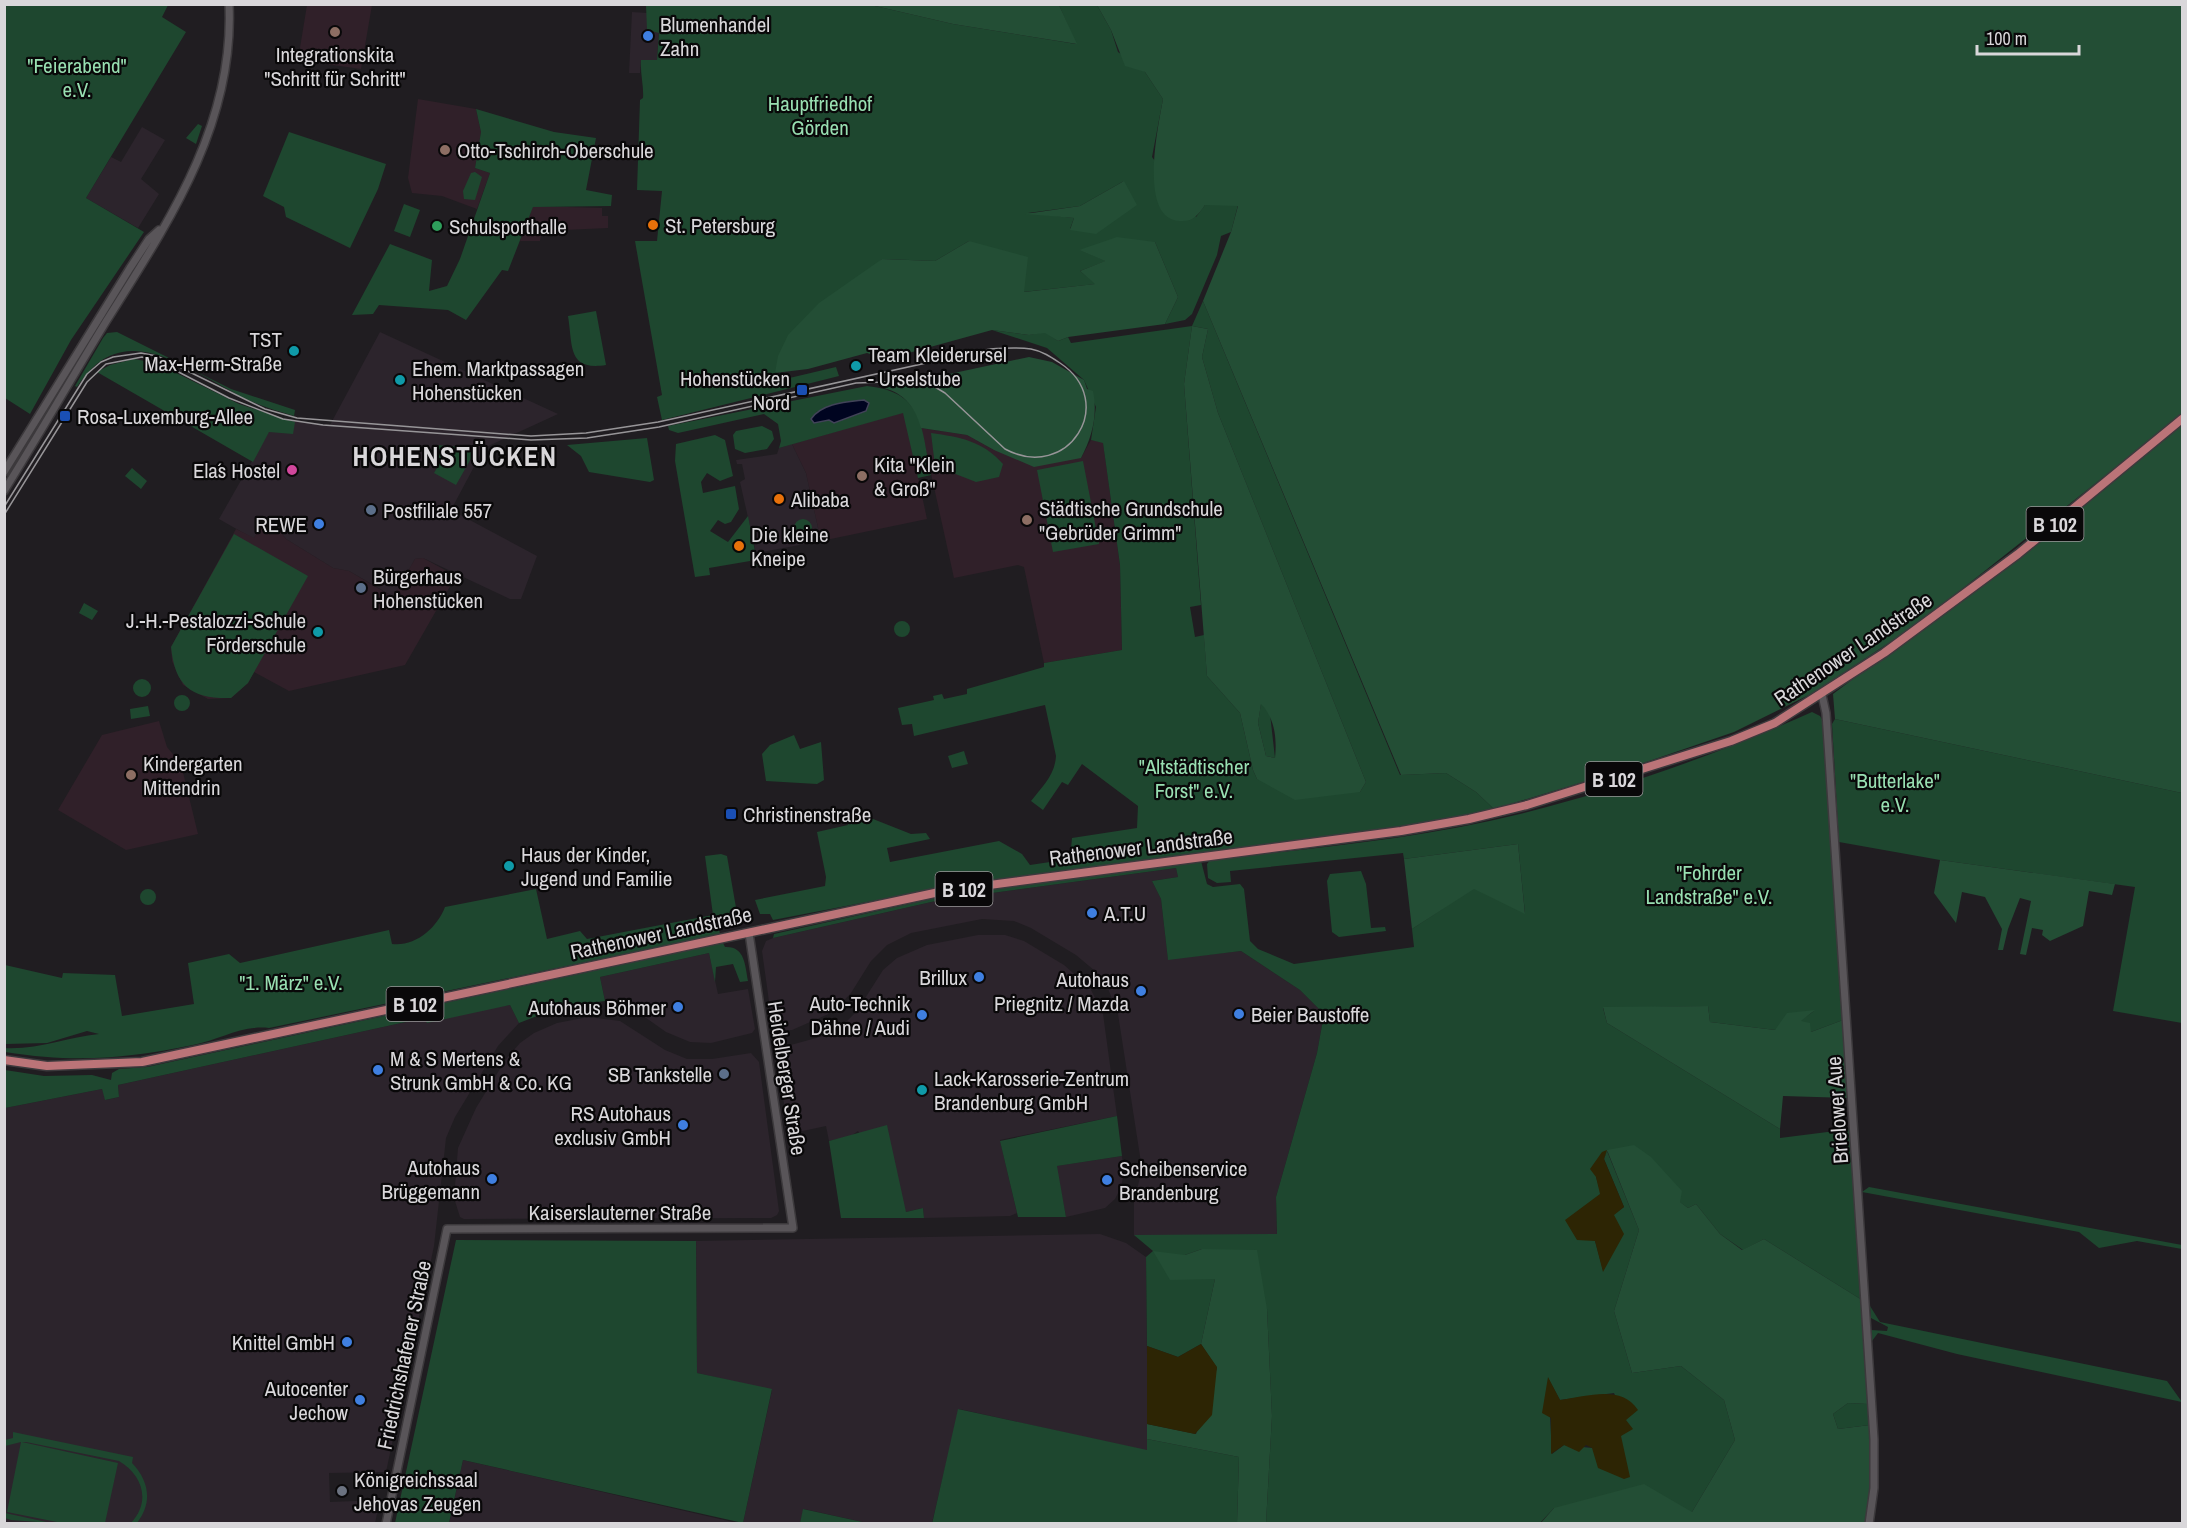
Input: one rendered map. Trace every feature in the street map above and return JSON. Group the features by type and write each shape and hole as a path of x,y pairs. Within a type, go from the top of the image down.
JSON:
{"main road":[{"name":"Rathenower Landstraße","path":"4,1060 46,1066 142,1062 944,891 1372,836 1469,819 1623,777 1731,741 1775,723 1822,695 2018,554 2182,419"}],"street":[{"path":"4,491 40,434 149,239 161,229 204,151 221,102 228,54 229,4"},
{"path":"4,472 103,319"},
{"path":"32,429 40,434"},
{"name":"Brielower Aue","path":"1822,695 1826,713 1872,1418 1874,1488 1869,1524"},
{"name":"Heidelberger Straße","path":"749,933 793,1228"},
{"name":"Kaiserslauterner Straße","path":"447,1229 793,1228"},
{"name":"Friedrichshafener Straße","path":"386,1524 447,1229"}],"shaded area":[{"name":"Integrationskita \"Schritt für Schritt\"","path":"307,5 372,5 361,69 298,60"},
{"path":"632,12 647,13 659,33 657,60 641,60 640,73 629,73"},
{"name":"Otto-Tschirch-Oberschule","path":"418,99 476,109 481,132 475,168 490,173 477,209 442,196 412,193 408,178"},
{"path":"142,127 165,140 141,179 159,194 138,228 86,198 111,157 121,162"},
{"path":"533,206 602,208 602,216 608,216 608,228 542,231 540,241 520,241"},
{"path":"380,332 558,414 484,448 451,510 537,556 521,599 510,599 423,558 415,559 394,597 349,571 333,568 286,539 278,529 264,521 254,539 219,519 276,419 330,425"},
{"name":"Kita \"Klein & Groß\"","path":"904,412 927,519 821,541 806,473 792,444"},
{"name":"Städtische Grundschule \"Gebrüder Grimm\"","path":"921,428 967,435 994,450 1081,458 1091,440 1103,442 1120,565 1122,650 1044,663 1024,567 1018,565 954,578"},
{"path":"792,444 806,473 821,541 756,553 740,482 745,479 742,464 737,464 736,460 777,454 779,448"},
{"path":"264,521 278,529 286,539 333,568 349,571 393,597 415,559 423,558 456,576 405,665 289,691 254,672 248,683 231,698 208,699 183,685 172,661 171,647 236,529 254,538"},
{"name":"Kindergarten Mittendrin","path":"159,721 167,747 181,764 198,834 126,850 58,810 102,735"},
{"path":"1176,868 1178,877 1152,881 1161,899 1168,959 1241,951 1300,990 1324,1014 1317,1053 1276,1197 1277,1235 1134,1235 1134,1202 1142,1169 1118,1014 1107,986 1095,971 1076,955 1031,928 1014,921 982,919 911,933 887,945 871,961 851,993 833,1012 792,1030 779,1030 772,1023 762,951 766,941 773,938 940,900"},
{"path":"978,935 1005,935 1024,941 1064,965 1090,988 1103,1014 1117,1116 1000,1140 1017,1213 1010,1216 924,1218 923,1208 906,1212 858,1131 851,1136 829,1141 826,1126 789,1134 777,1061 787,1046 827,1035 845,1023 857,1011 883,970 897,958 927,945"},
{"path":"709,953 718,994 748,989 755,1029 752,1033 711,1043 690,1042 666,1032 632,1008 605,1001 600,977"},
{"path":"510,1005 519,1023 498,1046 455,1117 446,1138 434,1246 386,1472 329,1473 330,1502 380,1500 375,1523 5,1524 5,1108 102,1089 106,1100 119,1097 118,1085 424,1018"},
{"path":"588,1017 620,1021 665,1050 687,1059 712,1059 751,1053 759,1062 779,1211 777,1215 771,1218 464,1219 460,1217 454,1198 458,1148 476,1108 506,1059 520,1043 534,1033 557,1023"},
{"path":"1122,1156 1124,1173 1115,1199 1105,1208 1066,1217 1056,1166"},
{"path":"1100,1234 1126,1243 1146,1257 1148,1451 959,1409 932,1523 867,1523 804,1509 800,1523 743,1523 772,1390 697,1373 696,1241"},
{"path":"463,1460 737,1523 449,1524"}],"green space":[{"name":"\"Feierabend\" e.V.","path":"5,4 168,5 162,17 186,32 86,198 144,232 71,340 30,414 5,398"},
{"name":"Hauptfriedhof Görden","path":"646,5 871,5 953,24 1076,44 1059,5 1097,5 1111,30 1118,52 1145,72 1163,99 1152,157 1196,217 1205,205 1238,205 1231,232 1221,236 1217,255 1192,314 1185,320 1165,324 1178,297 1155,242 1080,250 1106,261 1080,271 1096,284 1023,292 969,241 935,261 882,259 775,373 781,380 836,367 839,376 662,420 657,397 662,395 635,241 657,241 662,191 637,190 640,100 643,98 641,60 657,60 659,33 647,30","holes":["1124,181 1070,229 1074,218 1028,213 1080,206"]},
{"path":"871,5 1059,5 1077,44 953,24"},
{"path":"1097,5 2182,5 2182,415 1919,623 1813,693 1734,732 1620,771 1494,809 1476,792 1446,773 1401,775 1203,301 1231,232 1238,206 1205,205 1195,217 1180,221 1167,216 1159,205 1154,169 1163,99 1145,72 1125,66 1111,30"},
{"path":"476,109 554,132 596,138 586,190 612,195 611,206 533,207 508,271 502,270 466,320 448,310 379,305 373,314 352,315 390,244 432,260 429,291 447,286 460,259 490,173 475,168 481,132"},
{"path":"198,124 202,126 196,144 186,138"},
{"path":"289,132 386,164 378,189 350,248 286,217 284,207 263,196"},
{"path":"475,172 482,177 475,200 464,199 463,191 471,173"},
{"path":"1124,181 1137,205 1096,234 1070,230 1074,218 1025,214 1080,206"},
{"path":"404,204 420,210 410,237 394,231"},
{"path":"1117,237 1155,242 1178,297 1165,324 1068,337 1058,341 1045,333 1029,335 992,330 894,357 879,357 867,353 808,369 775,373 778,356 788,335 819,303 882,259 935,261 969,241 1028,257 1024,292 1095,284 1080,271 1105,261 1079,250"},
{"name":"\"Altstädtischer Forst\" e.V.","path":"1203,301 1400,775 1446,773 1476,792 1494,809 1468,816 1347,834 940,888 773,920 770,914 760,914 755,900 825,886 826,877 817,832 848,825 849,820 868,817 911,834 926,833 930,839 887,848 890,862 999,841 1022,854 1030,865 1070,859 1072,838 1137,828 1138,806 1082,764 1068,785 1062,782 1043,810 1031,801 1047,780 1055,763 1056,756 1045,705 914,736 912,724 902,725 898,708 934,700 933,696 942,694 944,699 967,694 967,689 1044,667 1044,663 1122,650 1120,565 1103,443 1091,440 1096,407 1084,380 1047,348 992,330 1029,335 1045,332 1058,341 1068,337 1071,343 1192,326","holes":["1192,326 1208,329 1202,357 1218,413 1366,782 1360,792 1257,779 1240,713 1207,676 1204,635 1195,637 1190,607 1201,605 1184,384"]},
{"path":"596,311 606,365 593,366 584,364 574,354 568,316"},
{"path":"1192,326 1208,329 1202,357 1218,413 1366,782 1360,792 1295,800 1257,779 1240,713 1207,676 1184,384","holes":["1261,704 1274,729 1275,758 1266,756 1258,723"]},
{"path":"117,332 175,361 145,352 132,351 114,354 93,367 77,387 75,386 107,333"},
{"path":"1029,357 1052,362 1084,380 1087,389 1093,391 1095,409 1093,426 1081,458 1034,467 994,450 967,435 921,428 908,402 898,394 884,388"},
{"path":"134,359 156,363 239,404 295,422 293,434 269,432 253,462 97,372 110,365"},
{"path":"175,361 231,389 295,410 294,416 252,402"},
{"path":"867,386 886,390 900,396 910,404 922,428 931,475 918,478 903,413 779,448 781,441 778,424 764,414 678,433 669,430 668,426","holes":["864,400 866,411 834,423 816,412"]},
{"path":"2182,422 2182,793 1835,719 1833,694 2095,497"},
{"path":"762,426 772,431 774,439 767,449 745,453 735,449 733,435 736,431"},
{"path":"931,433 970,441 987,450 1003,464 999,477 976,482 935,466"},
{"path":"715,435 725,440 733,476 720,481 707,473 701,482 703,493 735,486 739,509 731,522 725,524 718,520 710,531 728,542 748,516 758,566 752,567 750,561 709,568 710,575 695,577 675,461 676,444"},
{"path":"647,438 654,480 650,482 589,472 581,456 567,445"},
{"path":"435,445 477,448 456,485 434,473 438,466"},
{"path":"1083,461 1099,544 1053,552 1037,470"},
{"path":"132,468 147,481 141,489 125,476"},
{"path":"803,519 809,522 812,528 809,534 803,537 797,534 794,528 797,522"},
{"path":"234,534 308,576 248,683 231,698 217,698 196,693 181,681 173,661 171,647"},
{"path":"84,603 98,611 92,620 79,613"},
{"path":"902,621 908,623 910,629 908,635 902,637 896,635 894,629 896,623"},
{"path":"142,679 148,682 151,688 148,694 142,697 136,694 133,688 136,682"},
{"path":"182,695 188,697 190,703 188,709 182,711 176,709 174,703 176,697"},
{"path":"1261,703 1270,714 1275,758 1266,756 1258,723"},
{"path":"148,706 150,716 131,719 130,709"},
{"name":"\"Fohrder Landstraße\" e.V.","path":"1812,712 1820,716 1823,721 1843,1020 1811,1032 1800,1021 1814,1011 1775,1030 1710,1022 1708,1006 1603,1008 1607,1023 1780,1129 1780,1138 1851,1129 1862,1300 1764,1239 1743,1250 1720,1234 1696,1204 1688,1208 1607,1151 1639,1230 1614,1311 1632,1373 1681,1366 1724,1400 1735,1440 1692,1512 1554,1508 1540,1523 1266,1523 1272,1416 1267,1309 1202,1249 1185,1255 1215,1279 1201,1344 1178,1357 1147,1346 1146,1257 1153,1251 1134,1235 1277,1234 1276,1197 1317,1053 1324,1014 1300,990 1241,951 1168,960 1161,899 1152,881 1178,877 1176,868 940,900 773,938 774,934 958,893 1201,861 1207,884 1213,887 1240,884 1244,889 1250,941 1258,949 1294,964 1414,947 1412,929 1474,888 1525,913 1518,844 1404,859 1403,853 1230,871 1231,882 1217,883 1208,878 1207,864 1210,860 1327,847 1444,830 1520,814 1632,782","holes":["1607,1151 1604,1159 1624,1207 1613,1215 1603,1270 1595,1241 1601,1194 1596,1177","1548,1378 1560,1400 1614,1393 1626,1420 1621,1436 1592,1448 1564,1445 1552,1454"]},
{"name":"\"Butterlake\" e.V.","path":"1835,719 2182,793 2182,1023 2113,1011 2135,887 1940,860 1839,842 1832,724"},
{"path":"794,735 800,749 821,742 824,780 817,784 766,781 762,754 770,745"},
{"path":"964,751 968,764 952,768 948,756"},
{"path":"1518,844 1525,914 1474,889 1412,929 1404,859"},
{"name":"\"1. März\" e.V.","path":"721,854 727,856 738,919 729,917 728,921 718,924 720,934 269,1028 249,1029 203,1043 144,1054 99,1058 54,1058 5,1052 4,1048 29,1047 99,1034 87,1031 47,1043 5,1044 5,965 62,978 63,973 115,975 122,1016 194,1004 188,963 229,954 240,963 389,930 392,944 401,944 424,935 437,922 445,907 536,889 547,939 580,931 587,939 713,915 705,856"},
{"path":"1940,860 2115,884 2112,895 2089,891 2083,926 2050,941 2042,935 2043,930 2032,928 2026,955 2020,954 2031,901 2020,898 2003,950 1998,950 2002,929 1985,897 1962,892 1956,923 1934,893"},
{"path":"1361,871 1366,884 1371,928 1385,927 1386,931 1339,937 1332,932 1327,881 1330,874"},
{"path":"148,889 154,891 156,897 154,903 148,905 142,903 140,897 142,891"},
{"path":"723,943 725,947 740,953 745,963 748,981 740,982 733,964 716,967 715,982 709,953 600,977 605,1001 563,1006 519,1023 510,1005 427,1023 424,1018 118,1085 119,1097 105,1100 102,1089 5,1108 5,1070 44,1076 92,1075 111,1080 112,1073 119,1069 147,1067"},
{"path":"1708,1006 1710,1022 1775,1030 1787,1013 1815,1010 1801,1021 1810,1023 1811,1032 1843,1020 1849,1098 1783,1096 1780,1129 1607,1023 1603,1007"},
{"path":"1117,1116 1122,1156 1057,1166 1066,1217 1018,1217 1000,1141"},
{"path":"887,1125 906,1212 923,1208 924,1218 841,1218 829,1141"},
{"path":"1634,1145 1651,1157 1682,1191 1680,1202 1688,1208 1696,1204 1720,1234 1742,1250 1764,1239 1862,1300 1868,1404 1848,1403 1833,1414 1838,1429 1870,1425 1871,1487 1866,1523 1540,1524 1554,1508 1644,1484 1692,1512 1735,1440 1724,1400 1681,1366 1632,1373 1614,1311 1639,1230 1607,1150"},
{"path":"1869,1187 2182,1245 2182,1249 2137,1241 2099,1248 2079,1232 1862,1192"},
{"path":"456,1240 696,1241 697,1373 772,1389 743,1523 463,1460 449,1523 395,1523"},
{"path":"1202,1249 1257,1250 1267,1309 1272,1416 1266,1523 1237,1523 1239,1457 1147,1439 1147,1424 1196,1434 1217,1368 1201,1344 1215,1279 1170,1280 1153,1251 1185,1255"},
{"path":"1870,1306 1880,1322 2167,1381 2182,1402 1957,1354 1878,1333 1872,1341 1871,1330 1887,1331 1888,1327 1871,1318"},
{"path":"1848,1403 1868,1404 1870,1425 1838,1429 1833,1414"},
{"path":"958,1409 1147,1450 1147,1439 1239,1457 1237,1523 932,1524"},
{"path":"13,1432 133,1457 132,1463 142,1477 147,1492 145,1507 137,1523 131,1523 141,1506 142,1489 134,1474 119,1461 26,1442 22,1442 118,1463 105,1523 62,1523 7,1512 21,1442 5,1446 5,1440 13,1438"},
{"path":"803,1509 867,1523 800,1523"},
{"path":"5,1513 51,1523 11,1520 5,1518"}],"sand":[{"path":"1607,1150 1604,1159 1624,1207 1614,1215 1624,1234 1603,1272 1595,1241 1577,1240 1565,1220 1600,1194 1596,1177 1590,1169 1602,1152"},
{"path":"1201,1344 1217,1367 1212,1415 1195,1434 1147,1424 1147,1346 1178,1357"},
{"path":"1548,1377 1560,1400 1602,1394 1613,1395 1631,1402 1638,1410 1626,1420 1633,1429 1621,1436 1630,1477 1624,1479 1598,1468 1592,1448 1586,1445 1579,1452 1564,1445 1551,1454 1551,1418 1542,1413"}],"water":[{"path":"864,400 869,403 866,411 834,423 829,420 814,423 811,419 828,406"}],"tram line":[{"path":"4,507 87,374 101,362 113,357 141,353 157,356 265,409 297,418 531,436 586,433 658,422 990,349 1026,348 1046,354 1077,379 1085,398 1085,416 1078,433 1066,447 1048,455 1028,457 1005,449 945,393 930,384 915,381 856,383 659,427 587,438 531,440 323,425 283,419 229,398 163,364 142,357 106,364 87,382 4,515"}],"place":[{"name":"Integrationskita \"Schritt für Schritt\"","path":"335,32"},
{"name":"Blumenhandel Zahn","path":"648,36"},
{"name":"Otto-Tschirch-Oberschule","path":"445,150"},
{"name":"St. Petersburg","path":"653,225"},
{"name":"Schulsporthalle","path":"437,226"},
{"name":"TST Max-Herm-Straße","path":"294,351"},
{"name":"Team Kleiderursel - Urselstube","path":"856,366"},
{"name":"Ehem. Marktpassagen Hohenstücken","path":"400,380"},
{"name":"Hohenstücken Nord","path":"802,390"},
{"name":"Rosa-Luxemburg-Allee","path":"65,416"},
{"name":"Ela´s Hostel","path":"292,470"},
{"name":"Kita \"Klein & Groß\"","path":"862,476"},
{"name":"Alibaba","path":"779,499"},
{"name":"Postfiliale 557","path":"371,510"},
{"name":"Städtische Grundschule \"Gebrüder Grimm\"","path":"1027,520"},
{"name":"REWE","path":"319,524"},
{"name":"Die kleine Kneipe","path":"739,546"},
{"name":"Bürgerhaus Hohenstücken","path":"361,588"},
{"name":"J.-H.-Pestalozzi-Schule Förderschule","path":"318,632"},
{"name":"Kindergarten Mittendrin","path":"131,775"},
{"name":"Christinenstraße","path":"731,814"},
{"name":"Haus der Kinder, Jugend und Familie","path":"509,866"},
{"name":"A.T.U","path":"1092,913"},
{"name":"Brillux","path":"979,977"},
{"name":"Autohaus Priegnitz / Mazda","path":"1141,991"},
{"name":"Autohaus Böhmer","path":"678,1007"},
{"name":"Beier Baustoffe","path":"1239,1014"},
{"name":"Auto-Technik Dähne / Audi","path":"922,1015"},
{"name":"M & S Mertens & Strunk GmbH & Co. KG","path":"378,1070"},
{"name":"SB Tankstelle","path":"724,1074"},
{"name":"Lack-Karosserie-Zentrum Brandenburg GmbH","path":"922,1090"},
{"name":"RS Autohaus exclusiv GmbH","path":"683,1125"},
{"name":"Autohaus Brüggemann","path":"492,1179"},
{"name":"Scheibenservice Brandenburg","path":"1107,1180"},
{"name":"Knittel GmbH","path":"347,1342"},
{"name":"Autocenter Jechow","path":"360,1400"},
{"name":"Königreichssaal Jehovas Zeugen","path":"342,1491"}],"district":[{"name":"HOHENSTÜCKEN","path":"455,456"}]}
